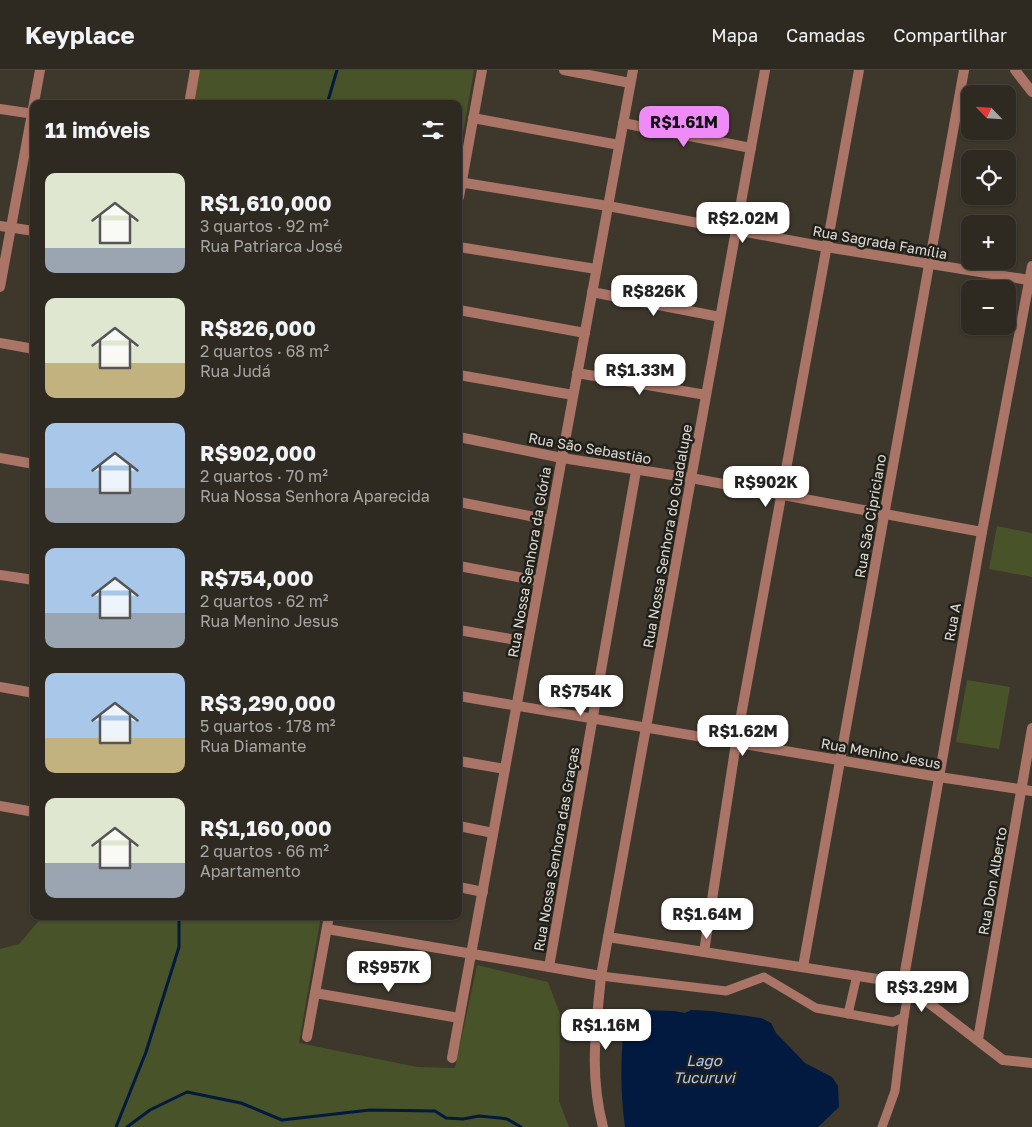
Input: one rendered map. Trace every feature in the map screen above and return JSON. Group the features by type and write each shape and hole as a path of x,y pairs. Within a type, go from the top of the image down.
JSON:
{"street":[{"path":"35,100 40,70"},
{"path":"190,100 195,70"},
{"path":"462,172 482,70"},
{"path":"564,70 630,83"},
{"name":"Rua Nossa Senhora da Glória","path":"452,1058 633,70"},
{"name":"Rua Nossa Senhora do Guadalupe","path":"603,1127 594,1073 594,1052 601,976 765,70"},
{"path":"704,952 736,743 859,70"},
{"name":"Rua São Cipriciano","path":"802,967 964,70"},
{"path":"1015,70 1032,92"},
{"path":"0,109 30,114"},
{"path":"473,118 619,146"},
{"path":"623,123 751,148"},
{"path":"0,287 30,130"},
{"name":"Rua Sagrada Família","path":"462,182 608,206 826,247 1029,280"},
{"path":"0,226 30,230"},
{"path":"462,247 596,269"},
{"name":"Rua A","path":"906,985 939,777 982,532 1032,266"},
{"path":"592,292 720,317"},
{"path":"462,311 585,333"},
{"path":"0,343 30,348"},
{"path":"577,373 706,395"},
{"path":"462,376 573,395"},
{"name":"Rua São Sebastião","path":"462,438 562,458 636,471 691,478 982,532"},
{"path":"0,458 30,463"},
{"name":"Rua Nossa Senhora das Graças","path":"548,967 594,718 636,471"},
{"path":"462,503 550,520"},
{"path":"462,567 540,580"},
{"path":"0,575 30,579"},
{"path":"462,631 528,642"},
{"path":"0,687 30,692"},
{"name":"Rua Menino Jesus","path":"462,697 939,777 1027,790"},
{"name":"Rua Don Alberto","path":"978,1039 1027,790 1032,728"},
{"path":"462,762 505,769"},
{"path":"0,806 30,811"},
{"path":"462,827 493,833"},
{"path":"462,888 483,892"},
{"path":"307,1037 328,920"},
{"path":"327,929 601,976 726,992 764,977 816,1008 893,1022 904,1016"},
{"path":"608,937 857,975 906,985 1003,1060 1032,1063"},
{"path":"848,1014 857,975"},
{"path":"882,1127 895,1091 906,985"},
{"path":"315,993 459,1018"}],"green space":[{"path":"200,70 474,70 462,140 462,100 194,100"},
{"path":"997,526 1032,533 1032,577 989,569"},
{"path":"967,680 1010,687 999,749 956,742"},
{"path":"40,920 320,920 299,1043 417,1067 455,1068 477,965 548,982 560,1014 559,1101 569,1127 0,1127 0,949 19,944"}],"water":[{"name":"Lago Tucuruvi","path":"639,1010 685,1013 691,1010 711,1011 761,1018 771,1023 776,1033 805,1063 832,1077 838,1086 839,1107 818,1127 625,1127 621,1070 624,1028 626,1014"}],"waterway":[{"path":"328,100 337,70"},
{"path":"116,1127 146,1052 179,947 179,920"},
{"path":"127,1127 150,1110 187,1092 241,1103 282,1120 370,1110 435,1111 446,1118 463,1119 479,1116 507,1119 521,1127"}]}
